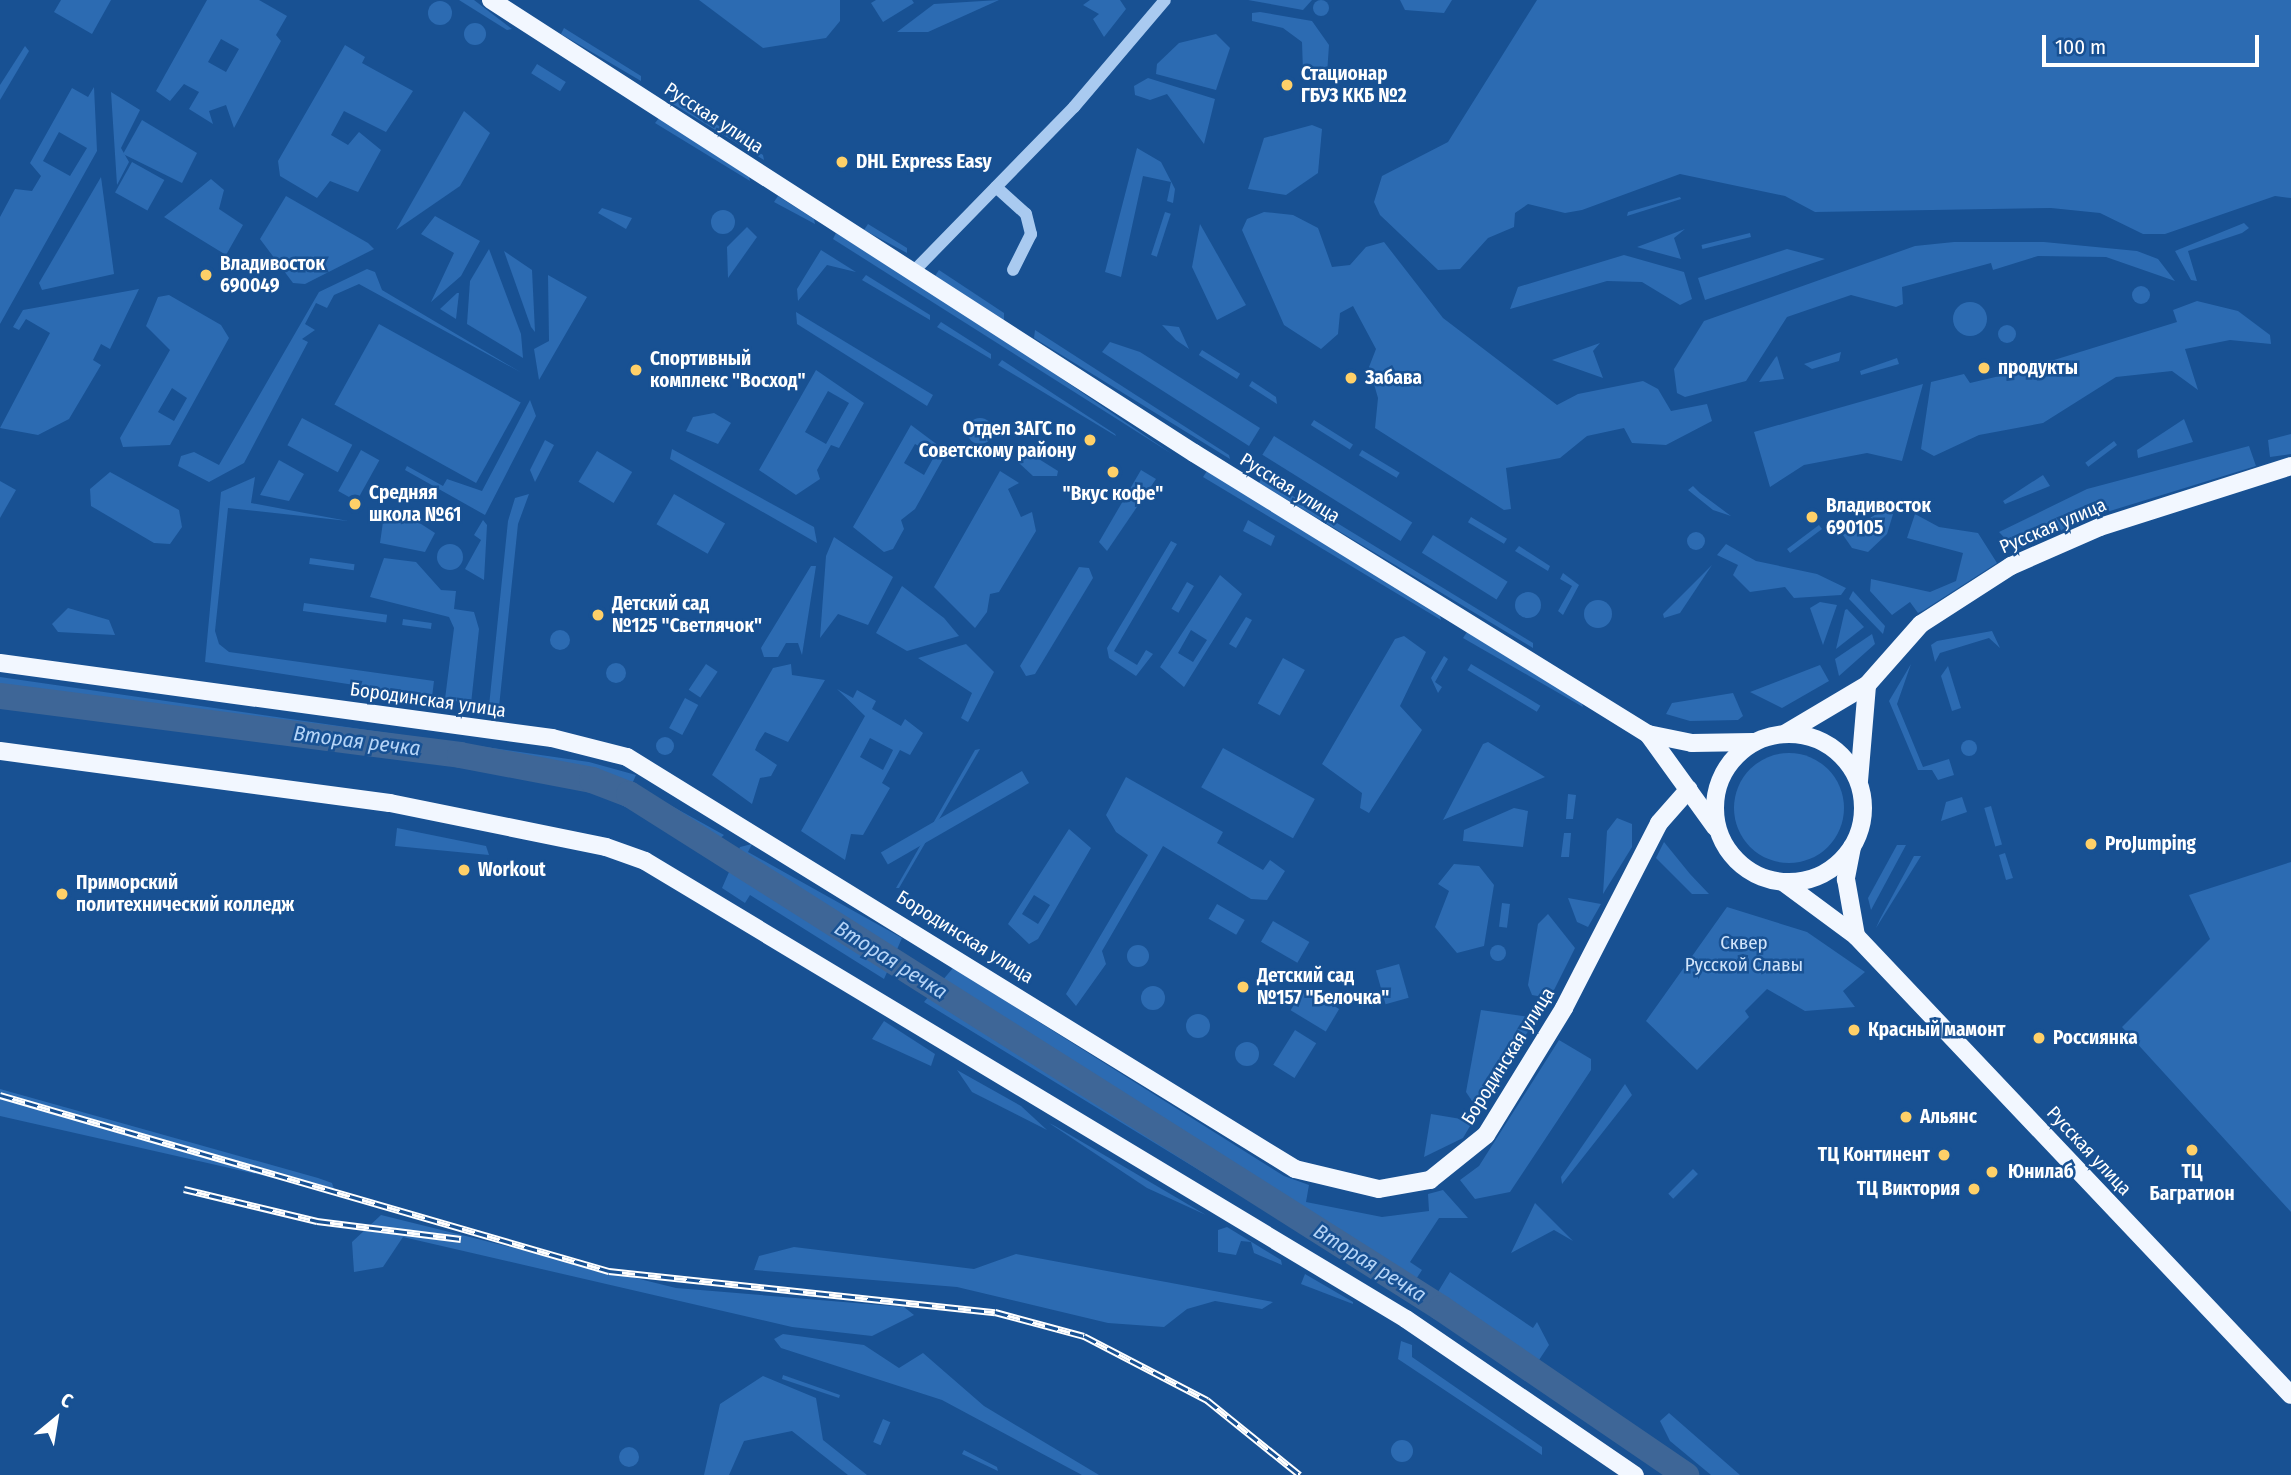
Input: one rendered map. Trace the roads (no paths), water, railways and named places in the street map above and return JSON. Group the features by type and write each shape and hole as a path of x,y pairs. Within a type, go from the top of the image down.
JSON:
{"main road":[{"name":"Русская улица","path":"491,0 913,272 1648,734 1692,743 1753,742"},
{"name":"Русская улица","path":"1786,733 1867,685 1921,624 2011,566 2099,527 2291,466"},
{"name":"Бородинская улица","path":"0,663 552,738 627,757 1295,1168 1378,1189 1430,1180 1486,1135 1564,1008 1658,823 1689,789"},
{"path":"1856,936 1846,879 1852,848 1864,811 1859,782 1867,685"},
{"path":"1852,848 1824,873 1783,882 1743,866 1717,830 1717,789 1753,742 1786,733 1825,744 1846,759 1859,782"},
{"name":"Русская улица","path":"1648,734 1717,830"},
{"path":"0,751 376,801 565,837 645,861 1406,1319 1635,1475"},
{"name":"Русская улица","path":"1783,882 1856,936 2291,1395"}],"street":[{"path":"913,272 996,187 1165,0"},
{"path":"996,187 1026,214 1031,234 1013,270"}],"waterway":[{"name":"Вторая речка","path":"0,696 460,755 592,780 629,794 1441,1308 1686,1475"}],"railway":[{"path":"0,1095 609,1271 995,1312 1084,1336 1207,1400 1300,1475"},
{"path":"184,1189 317,1221 461,1239"}],"place":[{"name":"Стационар ГБУЗ ККБ №2","path":"1287,85"},
{"name":"DHL Express Easy","path":"842,162"},
{"name":"Владивосток 690049","path":"206,275"},
{"name":"продукты","path":"1984,368"},
{"name":"Спортивный комплекс \"Восход\"","path":"636,370"},
{"name":"Забава","path":"1351,378"},
{"name":"Отдел ЗАГС по Советскому району","path":"1090,440"},
{"name":"\"Вкус кофе\"","path":"1113,472"},
{"name":"Средняя школа №61","path":"355,504"},
{"name":"Владивосток 690105","path":"1812,517"},
{"name":"Детский сад №125 \"Светлячок\"","path":"598,615"},
{"name":"ProJumping","path":"2091,844"},
{"name":"Workout","path":"464,870"},
{"name":"Приморский политехнический колледж","path":"62,894"},
{"name":"Детский сад №157 \"Белочка\"","path":"1243,987"},
{"name":"Красный мамонт","path":"1854,1030"},
{"name":"Россиянка","path":"2039,1038"},
{"name":"Альянс","path":"1906,1117"},
{"name":"ТЦ Багратион","path":"2192,1150"},
{"name":"ТЦ Континент","path":"1944,1155"},
{"name":"Юнилаб","path":"1992,1172"},
{"name":"ТЦ Виктория","path":"1974,1189"}],"park label":[{"name":"Сквер Русской Славы","path":"1744,954"}]}
